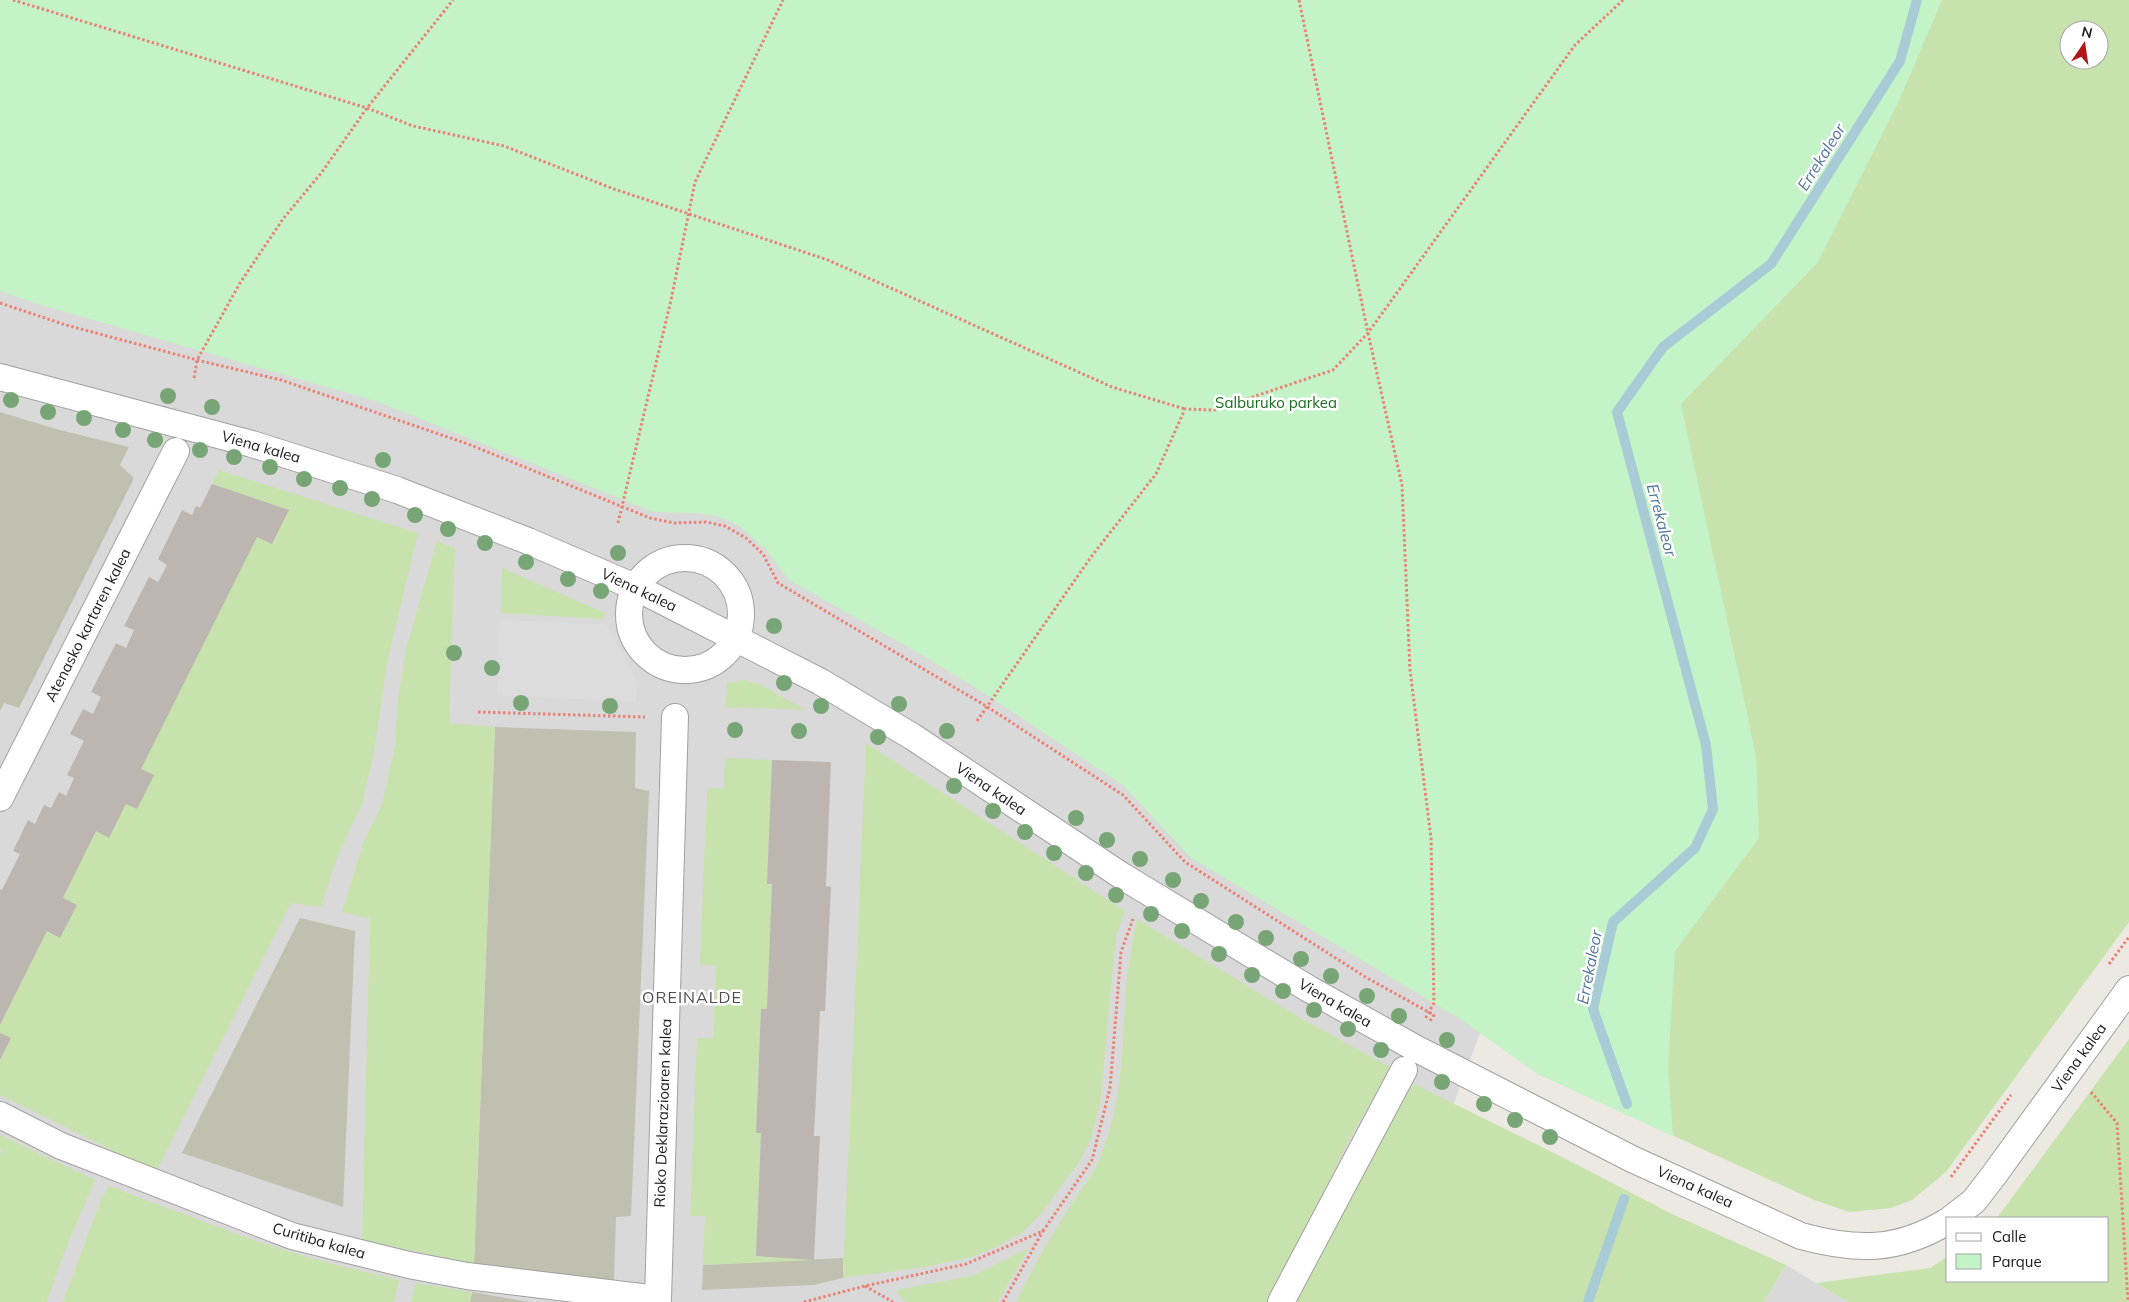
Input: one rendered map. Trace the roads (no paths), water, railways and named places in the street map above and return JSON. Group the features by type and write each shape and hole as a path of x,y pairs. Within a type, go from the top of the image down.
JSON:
{"street":[{"name":"Viena kalea","path":"0,376 252,444 397,490 528,540 635,587 821,682 898,728 1122,876 1310,989 1415,1048 1632,1159 1801,1236 1830,1244 1854,1247 1900,1244 1946,1222"},
{"name":"Atenasko kartaren kalea","path":"0,798 176,451"},
{"path":"682,558 701,560 710,564 719,569 732,582 740,600 741,620 736,638 727,652 714,663 698,669 681,670 664,666 649,658 638,645 630,626 629,606 635,587 647,572 663,562 682,558"},
{"name":"Rioko Deklarazioaren kalea","path":"658,1299 675,718"},
{"name":"Viena kalea","path":"1953,1217 1974,1200 2129,989"},
{"path":"1282,1302 1404,1070"},
{"name":"Curitiba kalea","path":"0,1116 61,1146 292,1236 409,1265 467,1276 658,1299"}],"waterway":[{"name":"Errekaleor","path":"1627,1104 1593,1009 1613,922 1695,848 1713,809 1706,745 1617,412 1663,347 1771,264 1900,61 1917,0"},
{"name":"Errekaleor","path":"1588,1302 1624,1199"}],"district":[{"name":"OREINALDE","path":"692,997"}],"park label":[{"name":"Salburuko parkea","path":"1276,403"}]}
